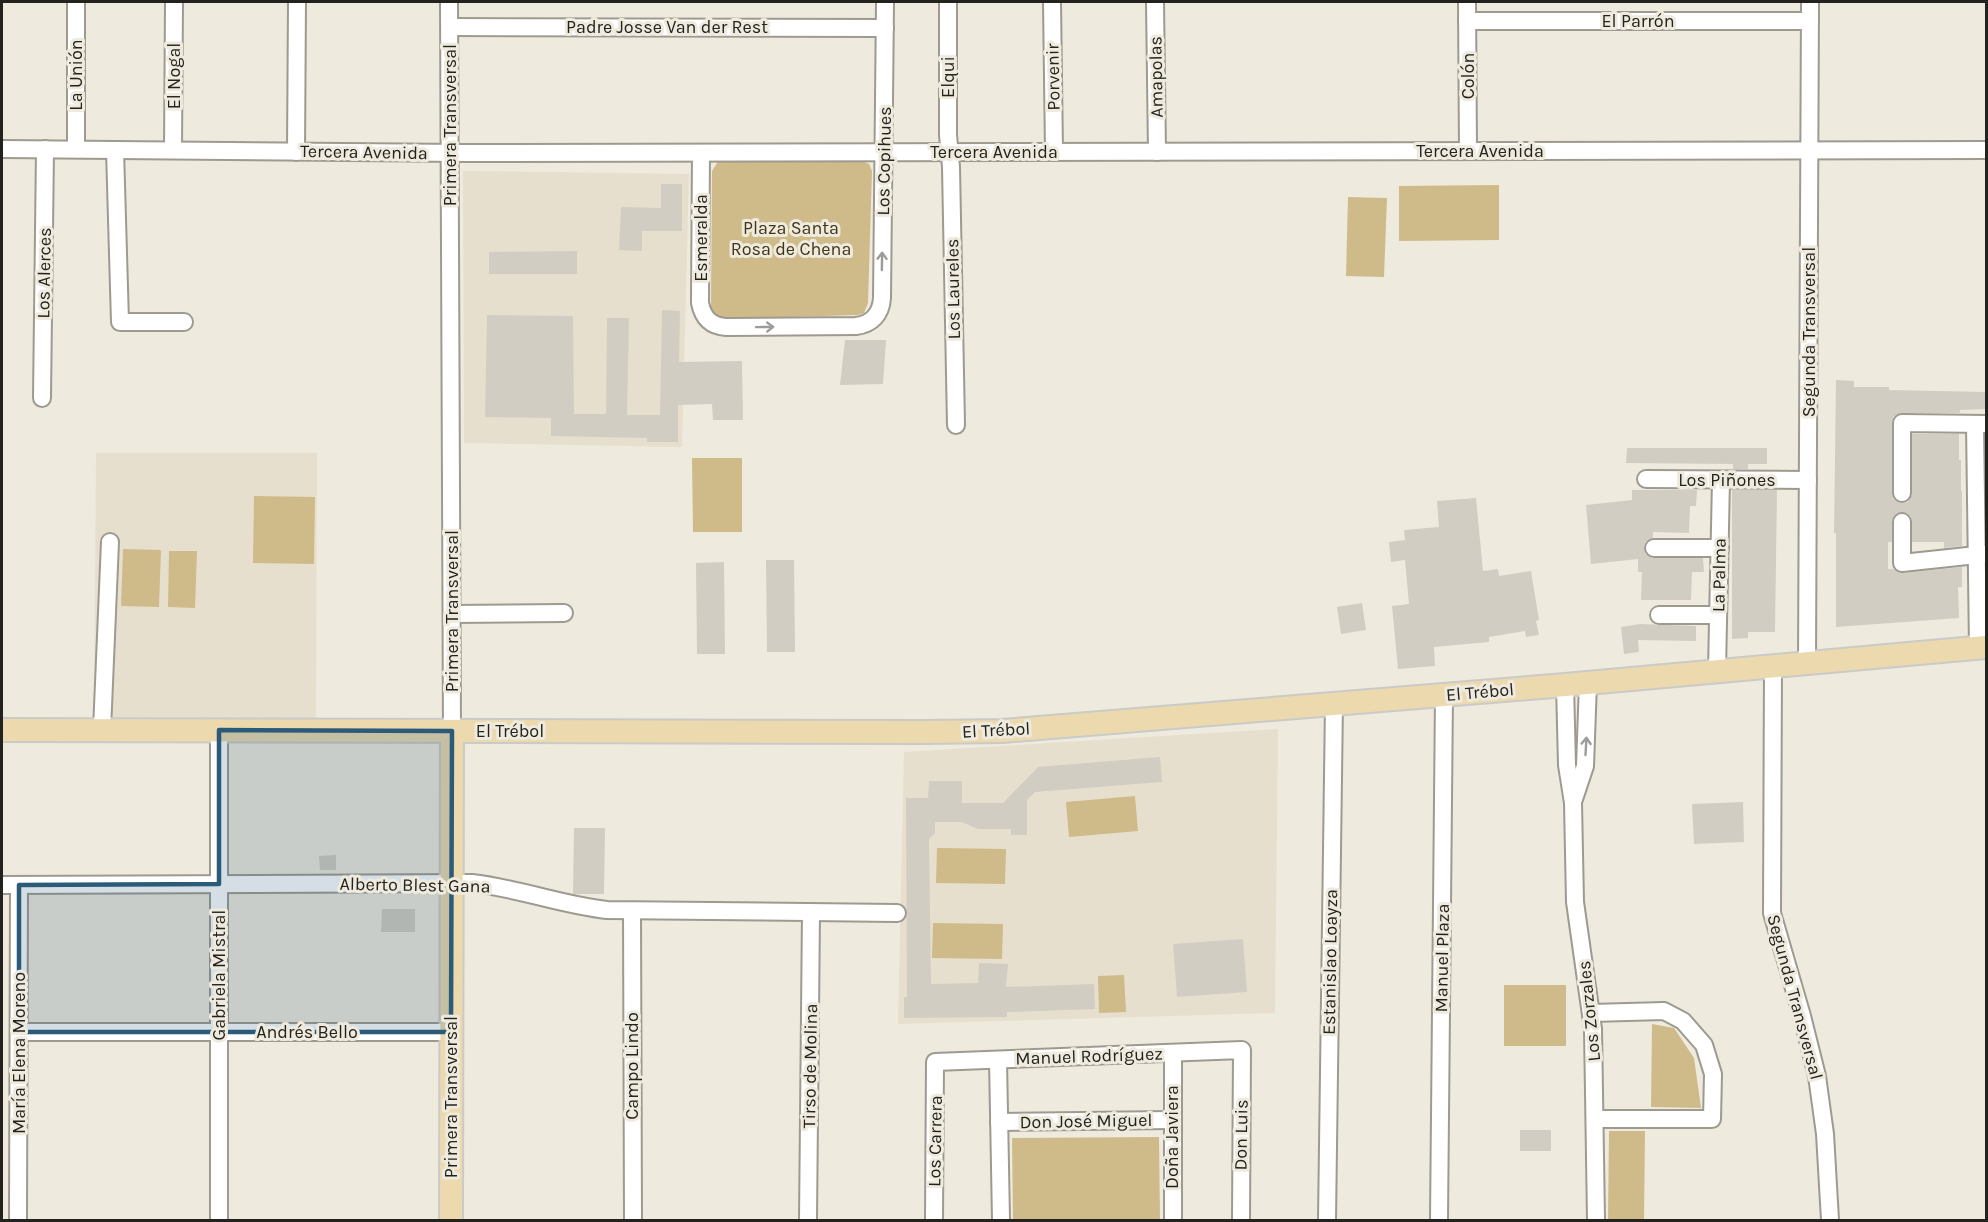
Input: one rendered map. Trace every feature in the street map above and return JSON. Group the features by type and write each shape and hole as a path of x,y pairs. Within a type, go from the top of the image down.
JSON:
{"main road":[{"name":"El Trébol","path":"2,730 1002,731 1565,685 1982,647"},
{"name":"Primera Transversal","path":"451,1221 452,731"}],"street":[{"name":"La Unión","path":"76,2 76,149"},
{"name":"El Nogal","path":"173,150 174,2"},
{"path":"296,152 297,2"},
{"name":"Primera Transversal","path":"449,2 452,731"},
{"name":"Los Copihues","path":"708,321 726,327 856,326 864,325 875,318 879,312 882,298 885,152 885,2"},
{"name":"Elqui","path":"948,2 950,152"},
{"name":"Porvenir","path":"1052,2 1054,152"},
{"name":"Amapolas","path":"1155,2 1157,152"},
{"name":"Colón","path":"1467,2 1468,151"},
{"name":"Segunda Transversal","path":"1807,663 1810,2"},
{"name":"El Parrón","path":"1467,21 1810,21"},
{"name":"Padre Josse Van der Rest","path":"450,27 885,28"},
{"name":"Tercera Avenida","path":"2,148 450,153 1986,150"},
{"name":"Los Alerces","path":"42,398 45,149"},
{"path":"115,150 120,322 184,322"},
{"name":"Los Laureles","path":"950,152 956,425"},
{"name":"Esmeralda","path":"701,153 700,303 708,321"},
{"path":"1902,493 1902,423 1981,424 1982,647"},
{"name":"Los Piñones","path":"1646,479 1808,480"},
{"name":"La Palma","path":"1717,670 1721,480"},
{"path":"1902,522 1902,563 1982,554"},
{"path":"102,730 110,543"},
{"path":"1654,548 1720,548"},
{"path":"452,614 564,613"},
{"path":"1659,615 1718,615"},
{"name":"Segunda Transversal","path":"1773,666 1772,913 1817,1076 1825,1134 1830,1221"},
{"name":"Los Zorzales","path":"1573,803 1585,766 1588,683"},
{"name":"Los Zorzales","path":"1565,685 1567,765 1573,803 1575,902 1591,1013 1595,1064 1596,1221"},
{"name":"Manuel Plaza","path":"1439,1221 1444,695"},
{"name":"Estanislao Loayza","path":"1327,1221 1334,703"},
{"name":"Gabriela Mistral","path":"219,730 219,1221"},
{"name":"Alberto Blest Gana","path":"2,885 452,882 493,886 593,909 897,913"},
{"name":"María Elena Moreno","path":"18,1221 19,885"},
{"name":"Campo Lindo","path":"632,911 633,1221"},
{"name":"Tirso de Molina","path":"808,1221 812,912"},
{"path":"1591,1013 1664,1011 1683,1021 1704,1046 1713,1074 1712,1119 1595,1119"},
{"name":"Andrés Bello","path":"19,1032 452,1032"},
{"name":"Manuel Rodríguez","path":"935,1062 1242,1050"},
{"name":"Don Luis","path":"1241,1221 1242,1050"},
{"name":"Doña Javiera","path":"1173,1053 1173,1221"},
{"path":"998,1060 1001,1221"},
{"name":"Los Carrera","path":"934,1221 935,1062"},
{"name":"Don José Miguel","path":"999,1122 1172,1120"}],"highlighted area":[{"path":"219,730 452,731 451,1032 19,1032 19,885 219,884"}],"shaded area":[{"path":"463,171 689,174 682,447 464,443"},
{"path":"96,453 317,453 316,721 94,720"},
{"path":"1278,729 1275,1013 898,1024 904,752"}],"green space":[{"name":"Plaza Santa Rosa de Chena","path":"724,159 861,160 869,164 872,171 868,303 864,313 724,319 714,315 711,309 712,171 717,163"},
{"path":"1499,185 1499,240 1399,241 1399,186"},
{"path":"1348,197 1387,198 1384,277 1346,276"},
{"path":"692,458 742,458 742,532 693,532"},
{"path":"254,496 315,497 314,564 253,563"},
{"path":"123,549 161,550 159,607 121,606"},
{"path":"169,551 197,551 195,608 168,607"},
{"path":"1135,796 1138,831 1069,837 1066,802"},
{"path":"937,848 1006,849 1005,884 936,883"},
{"path":"933,923 1003,924 1002,959 932,958"},
{"path":"1124,975 1126,1012 1099,1013 1098,976"},
{"path":"1504,985 1566,985 1566,1046 1504,1046"},
{"path":"1652,1024 1674,1028 1694,1058 1701,1108 1651,1107"},
{"path":"1609,1131 1645,1131 1644,1220 1608,1220"},
{"path":"1159,1137 1160,1220 1013,1220 1012,1138"}],"building":[{"path":"661,184 682,184 682,231 642,231 642,251 619,250 621,207 661,208"},
{"path":"577,251 577,274 489,274 489,252"},
{"path":"662,310 680,311 679,362 742,361 743,420 713,420 712,404 678,405 678,442 647,442 647,438 551,436 551,418 485,417 487,315 573,316 574,414 606,414 607,318 629,318 627,415 660,415"},
{"path":"845,340 886,340 883,384 840,385"},
{"path":"1836,380 1854,381 1854,387 1889,387 1889,390 1986,392 1986,409 1960,410 1960,413 1902,413 1893,417 1892,423 1892,493 1893,499 1901,503 1908,502 1912,494 1912,434 1959,434 1962,546 1944,548 1944,542 1912,542 1911,517 1907,513 1897,513 1892,521 1892,542 1888,542 1888,569 1903,573 1962,567 1962,587 1958,587 1959,618 1836,627 1836,533 1834,533"},
{"path":"1627,448 1767,448 1767,464 1748,464 1748,469 1733,469 1733,464 1626,463"},
{"path":"1632,490 1697,490 1696,506 1690,506 1689,533 1653,532 1653,538 1645,542 1644,547 1645,554 1653,558 1703,558 1704,572 1692,572 1691,600 1641,600 1642,572 1638,572 1638,559 1591,564 1586,505 1632,500"},
{"path":"1732,490 1777,490 1775,632 1748,632 1748,638 1732,639"},
{"path":"1476,498 1483,571 1498,569 1499,576 1531,571 1539,620 1536,621 1539,635 1526,637 1525,631 1489,637 1489,642 1434,647 1435,666 1398,669 1392,606 1409,604 1405,560 1391,562 1389,542 1405,540 1404,530 1439,527 1437,501"},
{"path":"766,560 794,560 795,652 767,652"},
{"path":"724,562 725,654 697,654 696,563"},
{"path":"1362,603 1366,630 1341,634 1337,607"},
{"path":"1640,624 1696,626 1696,641 1638,640 1639,652 1624,654 1621,627"},
{"path":"1160,757 1162,782 1035,792 1027,800 1027,835 1011,835 1011,829 978,829 962,822 935,822 935,833 929,839 931,984 978,983 979,963 1008,964 1006,987 1094,984 1095,1009 1007,1012 1007,1017 904,1018 904,997 907,997 906,798 928,798 929,781 962,781 962,803 1003,803 1038,767"},
{"path":"1743,802 1744,842 1694,844 1692,804"},
{"path":"574,828 605,828 604,894 573,894"},
{"path":"336,855 336,870 320,870 319,856"},
{"path":"382,909 415,909 415,932 381,932"},
{"path":"1243,939 1247,992 1177,997 1173,944"},
{"path":"1520,1130 1551,1130 1551,1151 1520,1151"}]}
